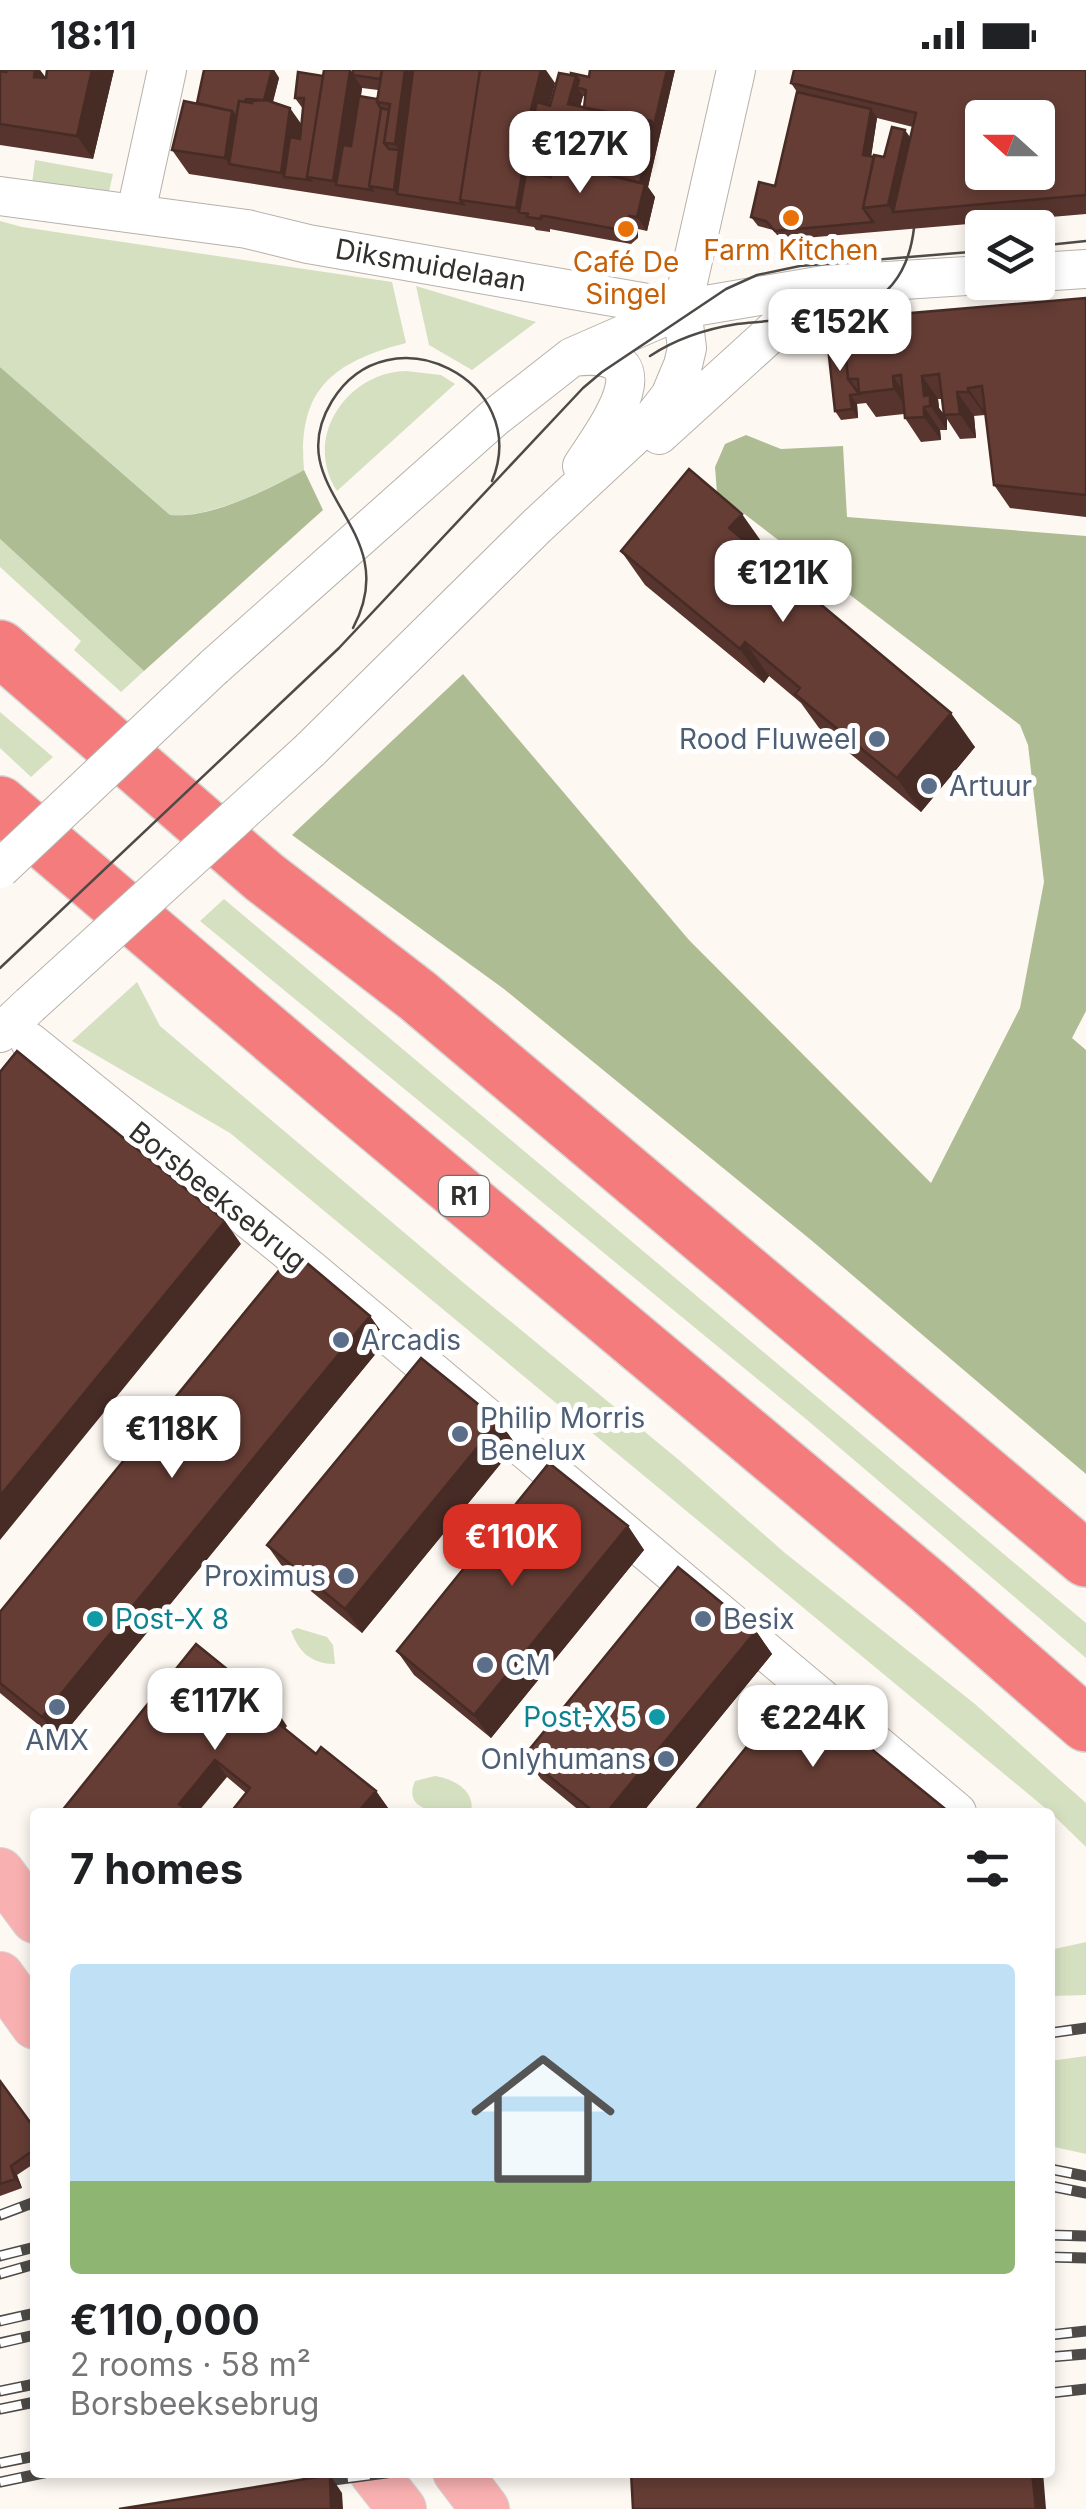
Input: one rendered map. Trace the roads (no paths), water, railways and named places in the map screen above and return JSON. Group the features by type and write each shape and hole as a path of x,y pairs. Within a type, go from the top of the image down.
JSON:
{"highway":[{"path":"0,648 264,877 418,996 1086,1559"},
{"name":"R1","path":"0,804 842,1513 1086,1724"}],"main road":[{"path":"0,1872 30,1912"},
{"path":"0,1976 30,2018"},
{"path":"378,2478 402,2509"},
{"path":"462,2478 485,2509"}],"street":[{"path":"136,212 167,70"},
{"name":"Borsbeeksebrug","path":"736,70 682,309 687,348 670,396 652,419 15,1032 952,1808"},
{"name":"Diksmuidelaan","path":"0,196 247,229 308,244 682,309 824,285 965,276"},
{"path":"1055,271 1086,268"},
{"path":"550,514 650,444 824,285"},
{"path":"0,869 214,667 494,418 572,358 682,309"},
{"name":"Borsbeeksebrug","path":"550,514 617,412 626,385 622,368 612,358 598,354 572,358"},
{"path":"375,2478 388,2509"}],"tram line":[{"path":"650,356 681,339 714,329 824,316 873,301 892,285 906,261 914,228"},
{"path":"1055,244 1086,241"},
{"path":"0,968 339,648 602,372 726,289 757,275 800,266 965,252"},
{"path":"353,628 365,593 365,563 356,536 329,486 320,460 319,432 332,401 357,374 387,360 418,359 449,369 474,387 492,413 499,445 492,481"}],"railway":[{"path":"1055,2032 1086,2028"},
{"path":"1055,2170 1086,2176"},
{"path":"1055,2187 1086,2193"},
{"path":"0,2215 30,2204"},
{"path":"1055,2235 1086,2236"},
{"path":"0,2256 30,2248"},
{"path":"1055,2257 1086,2258"},
{"path":"0,2274 30,2265"},
{"path":"0,2321 30,2314"},
{"path":"1055,2334 1086,2331"},
{"path":"0,2343 30,2336"},
{"path":"1055,2357 1086,2354"},
{"path":"0,2391 30,2385"},
{"path":"1055,2392 1086,2389"},
{"path":"0,2409 30,2403"},
{"path":"0,2463 30,2457"},
{"path":"0,2482 30,2476"},
{"path":"304,2484 348,2478"}],"place":[{"name":"Farm Kitchen","path":"791,218"},
{"name":"Café De Singel","path":"626,229"},
{"name":"Rood Fluweel","path":"877,739"},
{"name":"Artuur","path":"929,786"},
{"name":"Arcadis","path":"341,1340"},
{"name":"Philip Morris Benelux","path":"460,1434"},
{"name":"Proximus","path":"346,1576"},
{"name":"Post-X 8","path":"95,1619"},
{"name":"Besix","path":"703,1619"},
{"name":"CM","path":"485,1665"},
{"name":"AMX","path":"57,1707"},
{"name":"Post-X 5","path":"657,1717"},
{"name":"Onlyhumans","path":"666,1759"}]}
